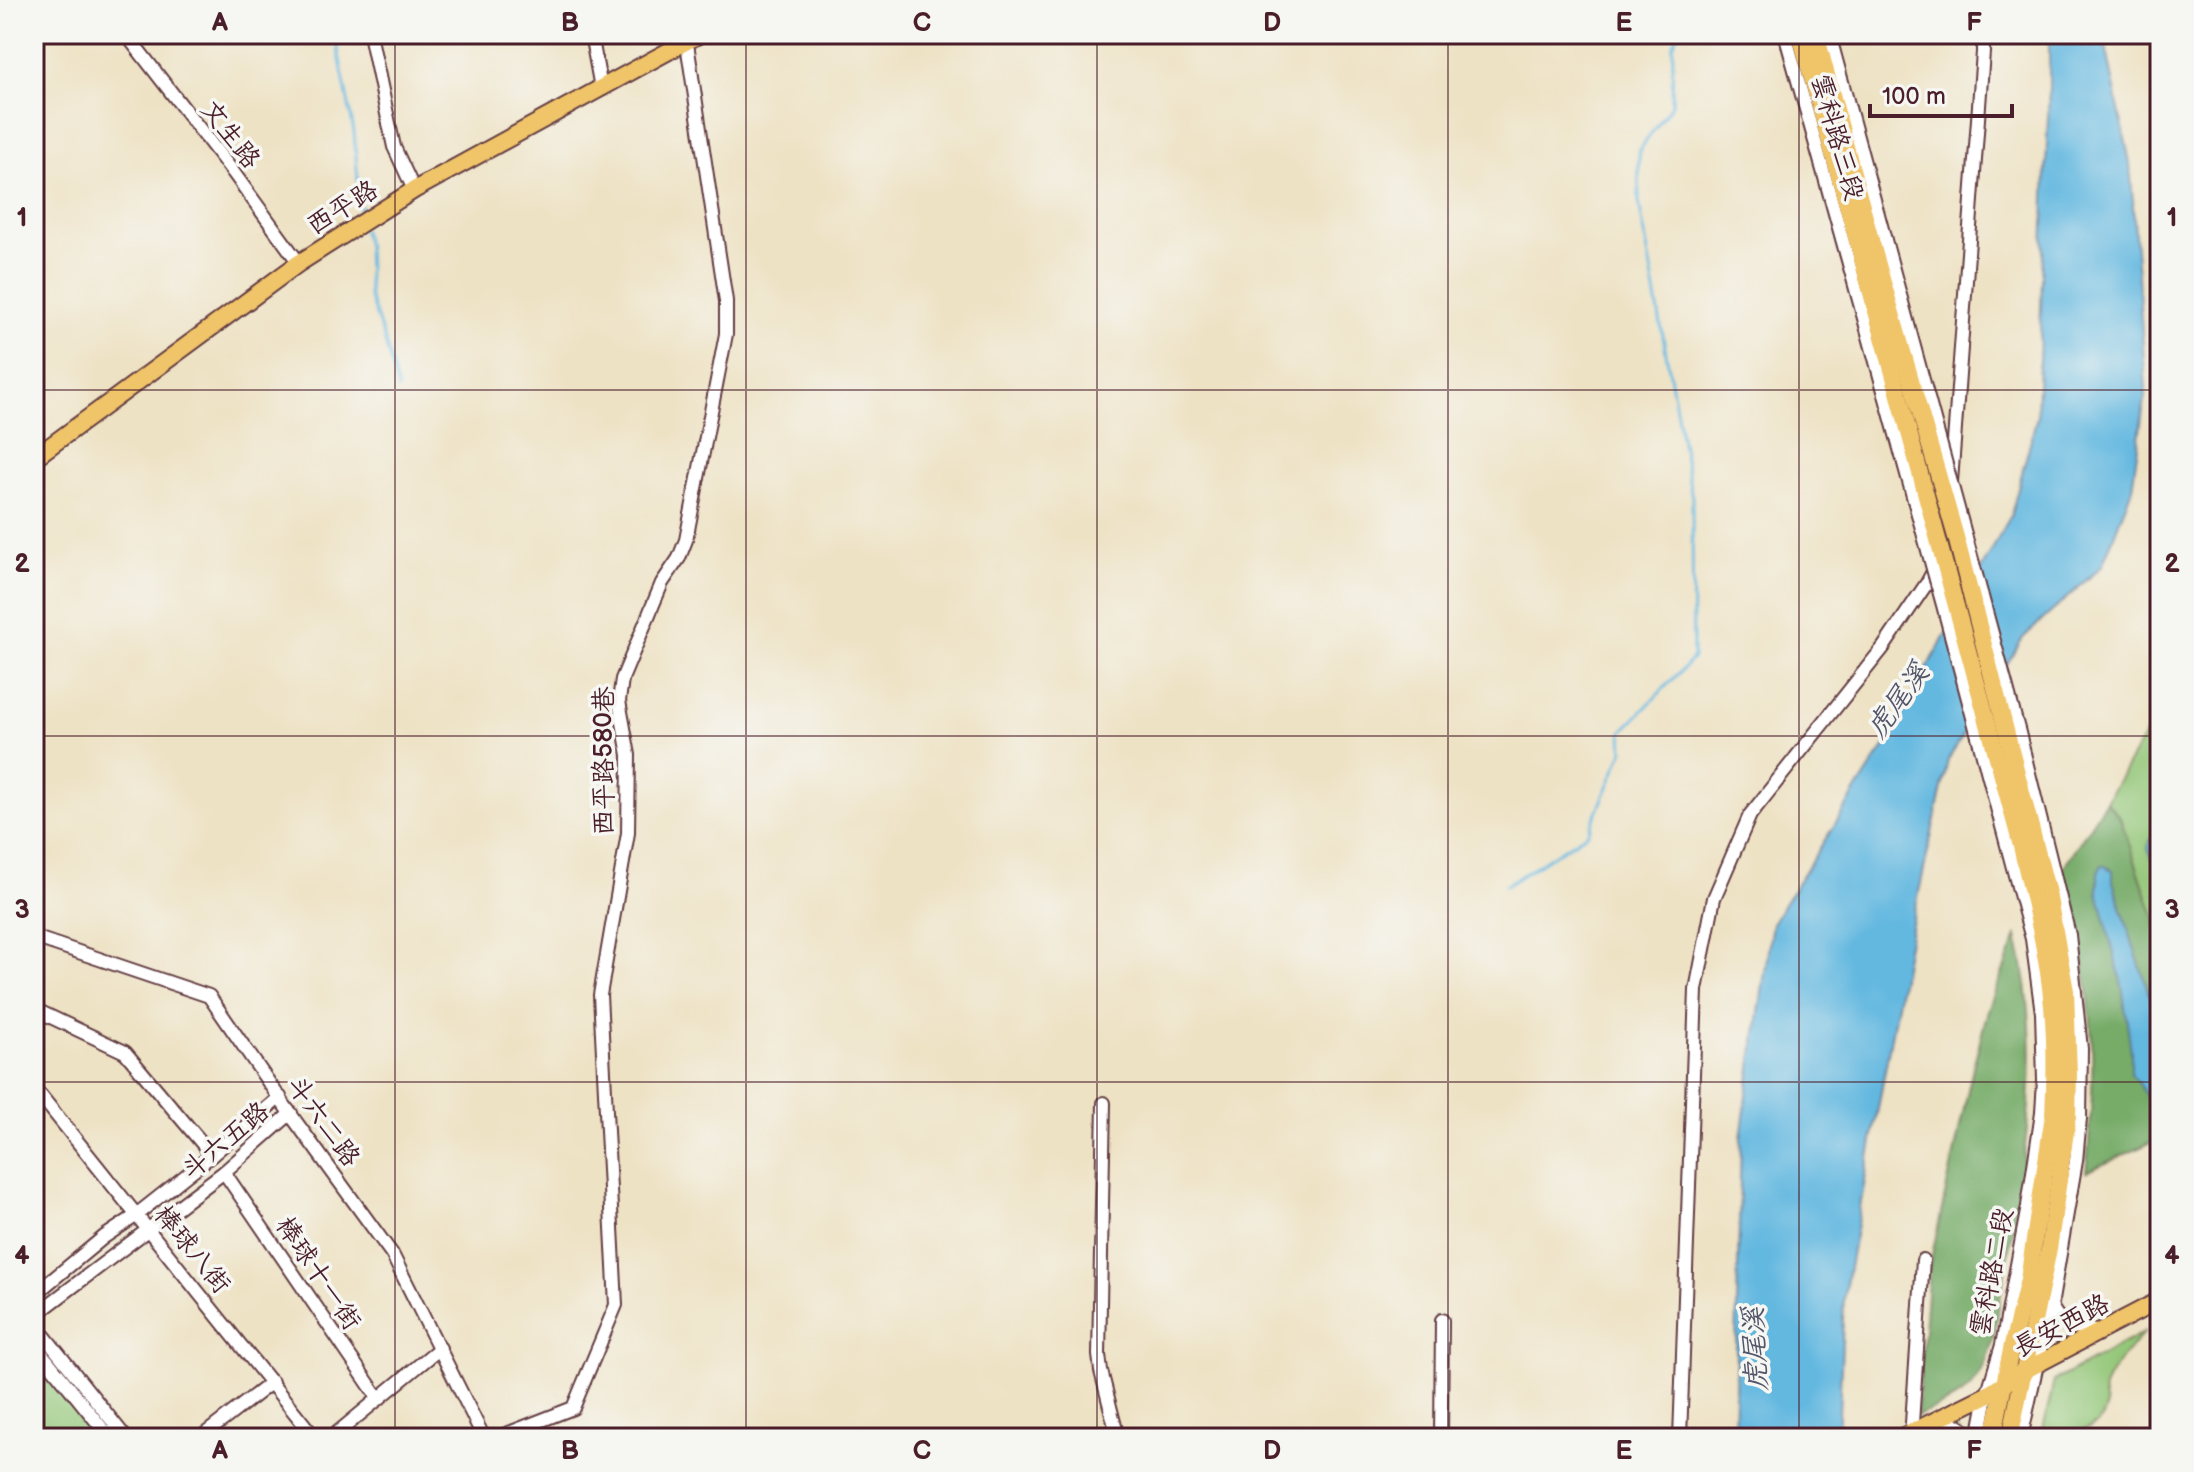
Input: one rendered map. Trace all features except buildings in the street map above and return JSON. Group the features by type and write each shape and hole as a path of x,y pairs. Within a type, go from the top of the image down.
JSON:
{"main road":[{"name":"雲科路三段","path":"1800,34 1865,246"},
{"name":"雲科路三段","path":"1816,34 1865,246"},
{"name":"西平路","path":"34,458 299,263 414,190 691,36"},
{"path":"1865,246 2021,846 2045,955 2061,1116"},
{"name":"雲科路二段","path":"2010,1438 2030,1368 2049,1249 2061,1116"},
{"name":"雲科路二段","path":"1993,1438 2061,1116"},
{"name":"長安西路","path":"1908,1436 2160,1300"}],"street":[{"name":"文生路","path":"126,34 299,263"},
{"path":"370,34 394,147 414,190"},
{"path":"591,34 601,88"},
{"name":"雲科路三段","path":"1785,34 1865,246"},
{"name":"雲科路三段","path":"1829,34 1865,246"},
{"path":"1680,1438 1696,990 1714,898 1750,815 1883,648 1927,583 1942,552 1953,457 1983,34"},
{"name":"西平路580巷","path":"496,1438 573,1408 616,1305 600,995 628,833 629,755 619,701 620,690 662,583 679,558 686,540 726,334 726,301 691,36"},
{"path":"1865,246 2011,699 2069,935 2081,1049 2061,1116"},
{"name":"斗六二路","path":"34,937 209,996 392,1254 484,1438"},
{"path":"34,1009 125,1052 212,1155"},
{"name":"棒球八街","path":"34,1091 137,1214 315,1438"},
{"name":"斗六五路","path":"34,1295 212,1155 280,1097"},
{"path":"1104,1103 1099,1355 1118,1438"},
{"name":"斗六五路","path":"34,1316 224,1172 291,1113"},
{"name":"雲科路二段","path":"2021,1438 2030,1368 2051,1306 2076,1161 2061,1116"},
{"name":"雲科路二段","path":"1979,1438 1987,1395 2002,1345 2032,1183 2061,1116"},
{"name":"棒球十一街","path":"224,1172 379,1399"},
{"path":"1908,1436 1923,1260"},
{"path":"2051,1306 2059,1322 2073,1329 2101,1331"},
{"path":"1441,1438 1442,1320"},
{"path":"34,1323 126,1438"},
{"path":"34,1344 110,1438"},
{"path":"331,1438 440,1348"},
{"path":"200,1438 272,1382"},
{"path":"1943,1417 1971,1438"}],"green space":[{"path":"2160,705 2160,934 2120,818 2106,801"},
{"path":"2106,801 2120,818 2160,934 2160,1147 2156,1140 2086,1172 2092,1092 2092,1033 2083,958 2063,868"},
{"path":"2017,936 2030,1021 2029,1106 2019,1192 1995,1328 1984,1366 1972,1385 1950,1401 1917,1416 1929,1269 1988,1010"},
{"path":"2146,1331 2106,1381 2103,1393 2106,1407 2101,1419 2091,1427 2066,1432 2058,1438 2041,1438 2054,1381"},
{"path":"34,1356 99,1438 34,1438"},
{"path":"1948,1425 1965,1438 1922,1438"}],"water":[{"name":"虎尾溪","path":"2049,34 2107,34 2106,46 2130,163 2146,389 2132,488 2102,566 2023,638 1948,760 1910,933 1844,1295 1838,1438 1734,1438 1741,1137 1772,923 1886,744 2011,515 2037,416"},
{"path":"2160,812 2160,876 2148,848"},
{"path":"2102,865 2113,870 2113,882 2151,1000 2160,1015 2160,1101 2149,1100 2131,1073 2122,985 2098,892 2098,873"}],"waterway":[{"path":"335,34 354,132 361,218"},
{"path":"1505,886 1588,833 1623,752 1622,732 1693,658 1692,498 1639,202 1639,151 1672,104 1673,46 1678,34"},
{"path":"363,230 367,247 369,296 398,389"}]}
